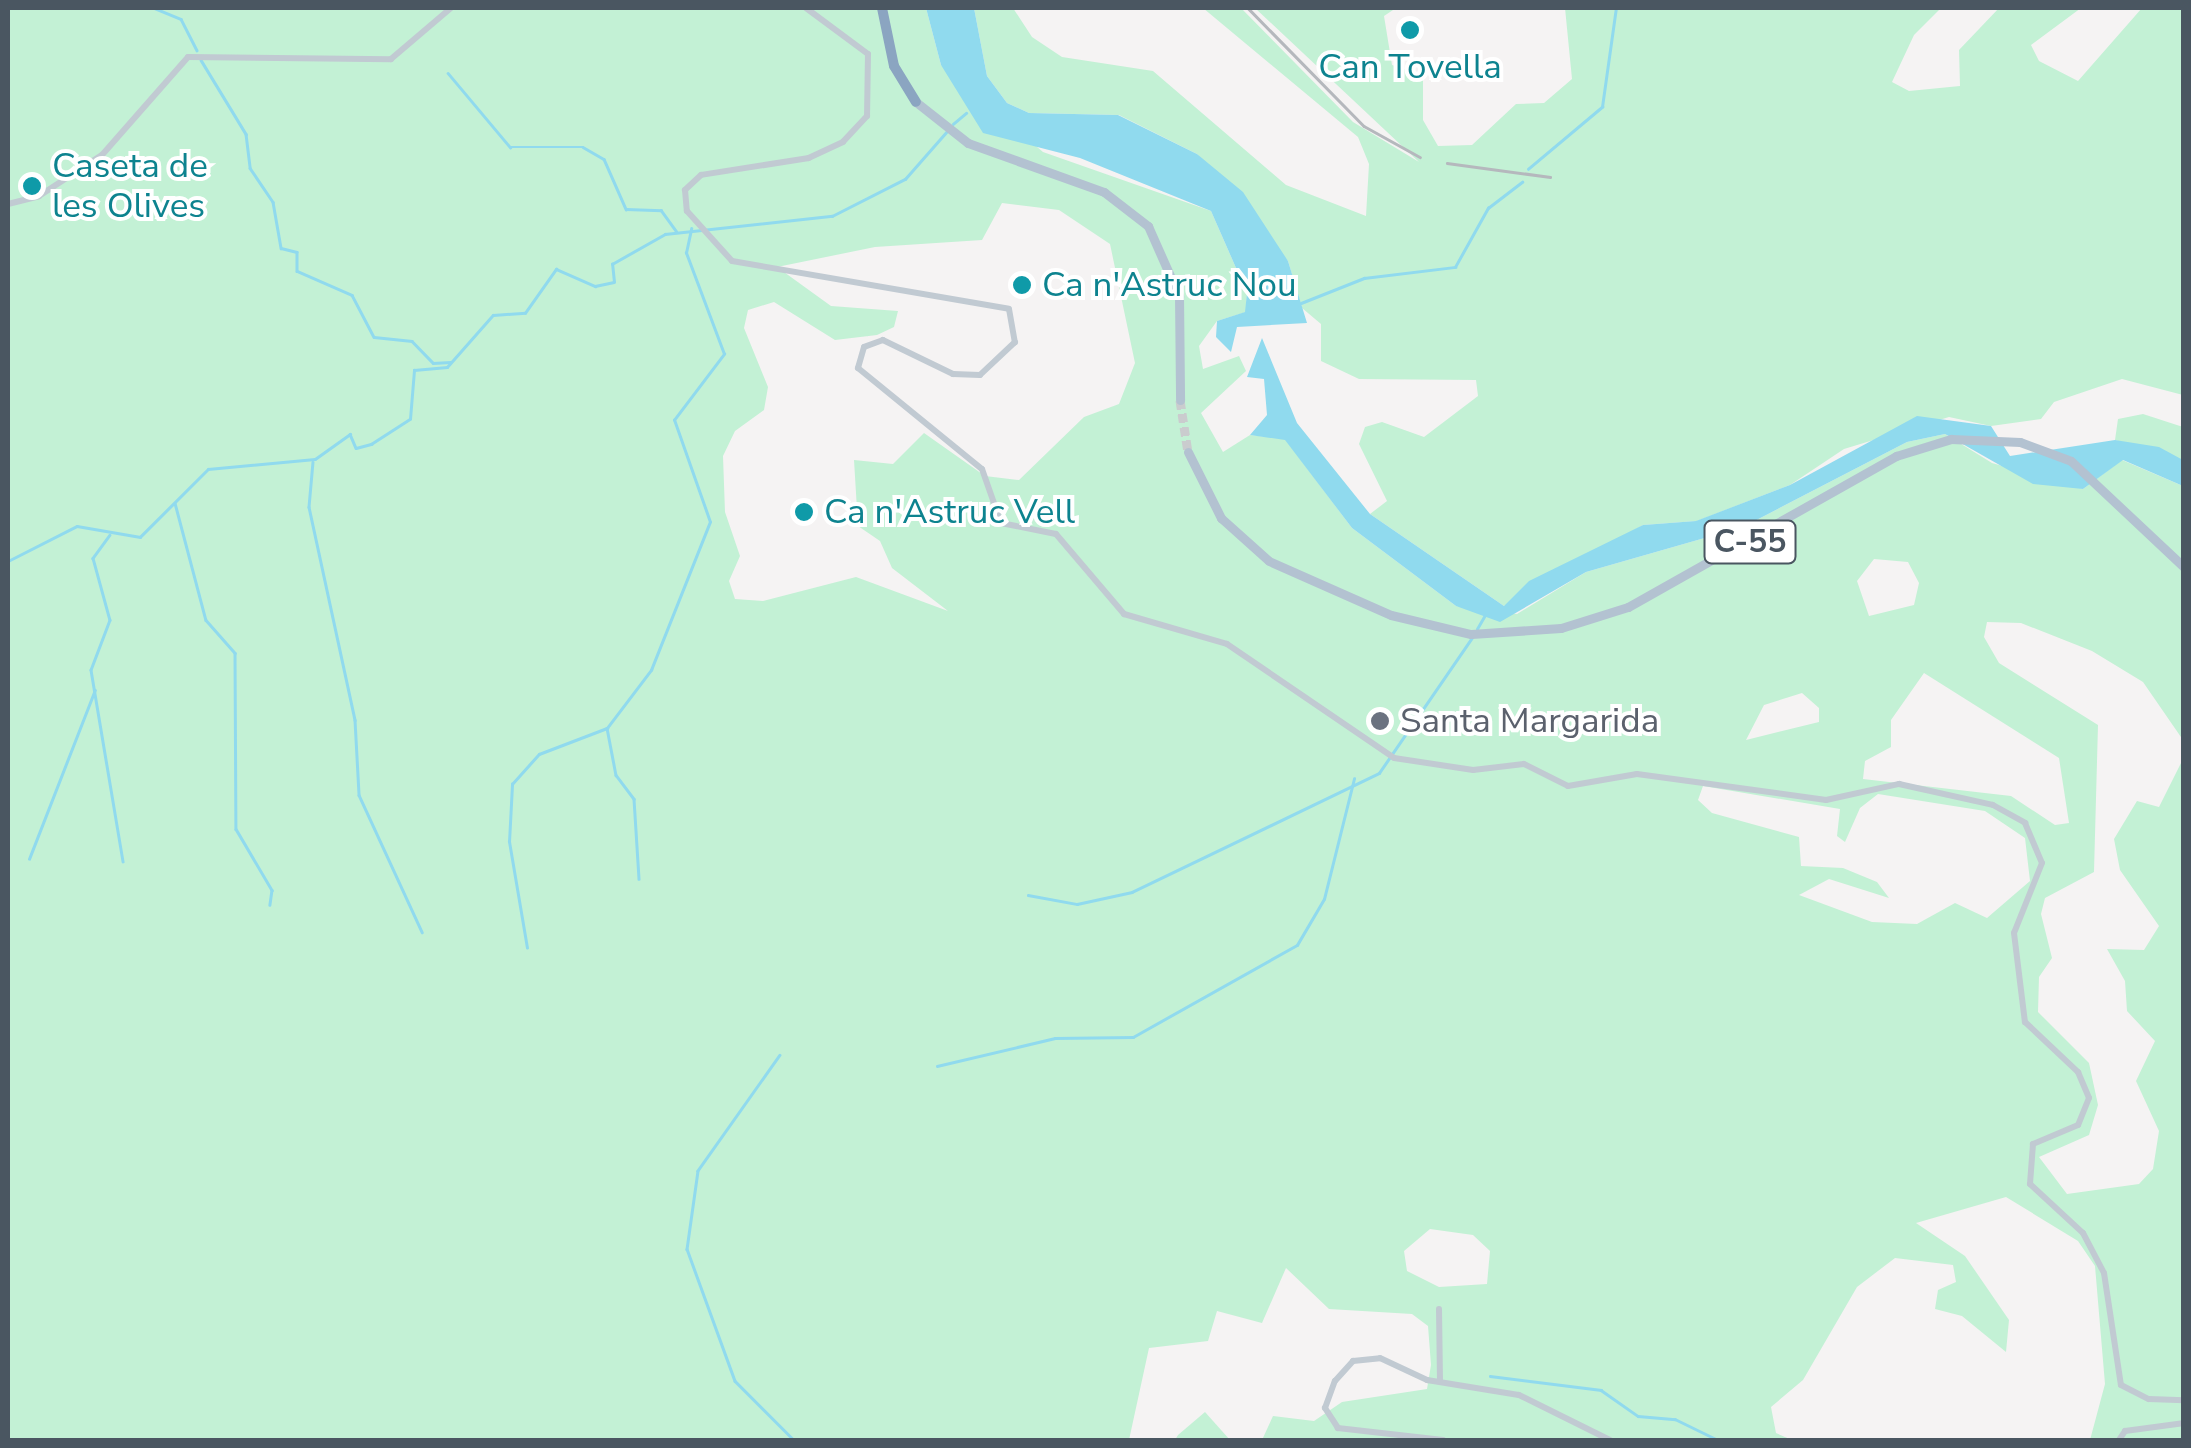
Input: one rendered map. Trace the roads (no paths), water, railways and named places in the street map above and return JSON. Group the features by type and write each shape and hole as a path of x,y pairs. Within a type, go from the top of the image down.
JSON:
{"highway":[{"path":"885,8 920,106"}],"main road":[{"path":"920,106 968,143 1104,192 1148,226 1179,296 1180,400"},
{"name":"C-55","path":"1188,452 1206,496 1247,544 1360,603 1448,630 1543,631 1650,598 1884,462 1950,440 2004,439 2036,446 2116,496 2184,567"}],"street":[{"path":"8,204 46,193 107,151 183,59 211,51 391,58 451,8"},
{"path":"806,8 868,54 866,116 842,142 809,158 701,175 685,206 709,244 732,260 1006,306 1016,338 980,374 954,374 883,340 861,350 860,373 982,469 1001,524 1056,534 1124,614 1227,644 1391,757 1473,770 1524,764 1568,786 1637,774 1826,800 1898,784 2022,820 2042,862 2014,933 2025,1022 2080,1075 2089,1098 2078,1125 2033,1144 2030,1184 2084,1233 2104,1273 2121,1385 2149,1400 2184,1400"},
{"path":"1438,1309 1440,1380"},
{"path":"1443,1440 1345,1430 1325,1408 1335,1381 1360,1358 1440,1380 1519,1395 1610,1440"},
{"path":"2119,1440 2125,1431 2184,1423"}],"water":[{"path":"926,8 974,8 987,76 1007,103 1029,113 1118,115 1197,154 1243,192 1288,261 1307,323 1237,327 1231,352 1216,337 1217,321 1245,312 1247,293 1211,211 1080,158 983,133 941,65"},
{"path":"1262,338 1297,423 1370,514 1504,606 1529,581 1643,525 1696,521 1790,485 1917,416 1991,426 2010,456 2115,440 2159,447 2183,460 2183,486 2123,460 2083,489 2033,484 1945,434 1907,442 1743,527 1586,572 1500,622 1456,606 1352,528 1285,440 1250,435 1267,415 1264,379 1247,377"}],"waterway":[{"path":"154,8 181,19 197,50"},
{"path":"1528,169 1602,107 1616,8"},
{"path":"201,60 246,134 250,168 273,202 281,248 297,252 297,271 352,295 374,337 412,341 433,363 450,362"},
{"path":"448,73 510,147 583,147 604,159 626,209 661,210 676,231"},
{"path":"953,124 966,113"},
{"path":"8,561 77,526 140,537 208,469 315,459 350,434 356,448 371,444 410,419 414,370 447,367 493,315 525,313 556,269 595,286 614,282 612,264 665,234 832,216 905,179 948,130"},
{"path":"1301,303 1364,278 1455,267 1488,208 1522,182"},
{"path":"527,948 509,842 512,784 539,754 607,728 651,670 710,522 674,420 724,354 686,253 691,229"},
{"path":"313,462 309,507 355,720 359,795 422,932"},
{"path":"175,503 206,620 235,653 236,829 272,890 270,905"},
{"path":"110,535 93,558 110,620 91,670 123,861"},
{"path":"1477,629 1485,615"},
{"path":"1028,895 1077,904 1132,892 1379,773 1473,636"},
{"path":"29,859 95,690"},
{"path":"607,728 616,775 634,799 639,879"},
{"path":"937,1066 1055,1038 1133,1037 1297,945 1324,899 1354,779"},
{"path":"780,1055 698,1171 687,1249 735,1381 794,1440"},
{"path":"1490,1376 1601,1390 1638,1416 1675,1419 1718,1440"}],"tunnel":[{"path":"1180,400 1188,452"}],"railway":[{"path":"1248,8 1364,126 1420,157"},
{"path":"1447,163 1550,177"}],"place":[{"name":"Can Tovella","path":"1410,30"},
{"name":"Caseta de les Olives","path":"32,186"},
{"name":"Ca n'Astruc Nou","path":"1022,285"},
{"name":"Ca n'Astruc Vell","path":"804,512"},
{"name":"Santa Margarida","path":"1380,721"}]}
